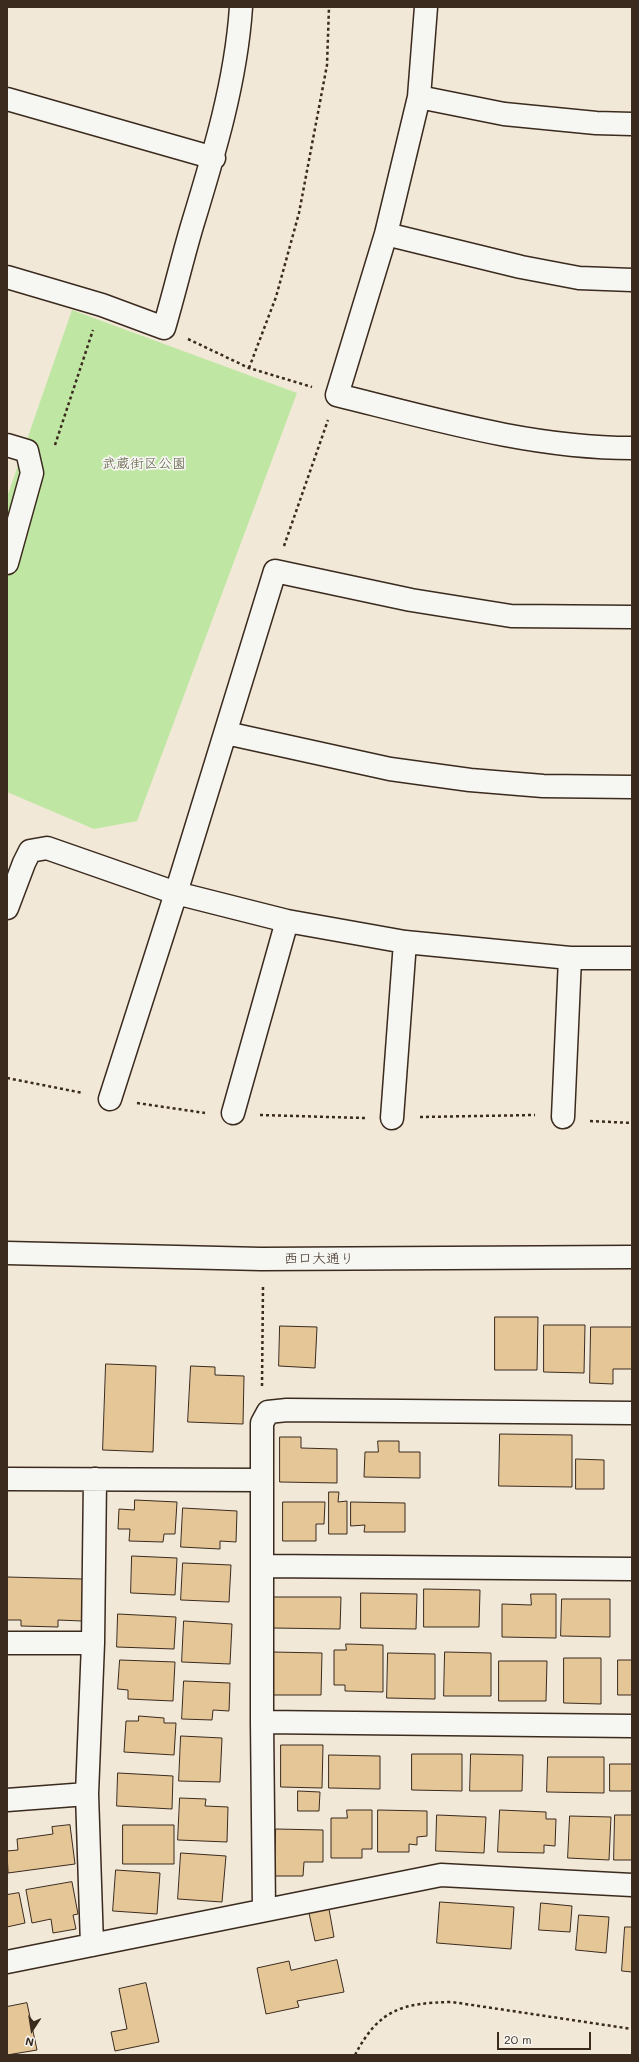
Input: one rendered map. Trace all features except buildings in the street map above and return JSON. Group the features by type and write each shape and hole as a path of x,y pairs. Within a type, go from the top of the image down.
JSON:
{"street":[{"path":"7,277 102,305 164,328 192,226 214,158 239,36 241,7"},
{"path":"426,7 419,97 386,234 337,394 504,436 600,448 632,448"},
{"path":"419,97 504,114 596,123 632,124"},
{"path":"7,99 214,158"},
{"path":"386,234 521,267 579,278 632,280"},
{"path":"7,445 27,451 32,473 7,563"},
{"path":"110,1099 226,733 275,571 411,600 511,616 632,617"},
{"path":"226,733 390,769 470,780 543,786 632,787"},
{"path":"7,908 30,851 47,848 176,893 287,921 405,942 570,958 632,958"},
{"path":"234,1113 287,921"},
{"path":"392,1118 405,942"},
{"path":"563,1117 570,958"},
{"name":"西口大通り","path":"7,1253 261,1259 632,1257"},
{"path":"264,1910 262,1722 262,1423 268,1412 294,1410 632,1412"},
{"path":"7,1479 262,1480"},
{"path":"92,1945 87,1794 93,1643 95,1479"},
{"path":"262,1566 632,1569"},
{"path":"7,1643 93,1643"},
{"path":"262,1722 632,1726"},
{"path":"7,1800 87,1794"},
{"path":"7,1962 441,1875 632,1885"}],"path":[{"path":"249,368 276,297 299,213 328,65 330,7"},
{"path":"32,473 52,453 102,305"},
{"path":"164,328 249,368 337,394 275,571"},
{"path":"7,1078 110,1099 203,1113 392,1118 530,1115 563,1117 591,1121 632,1123"},
{"path":"263,1284 262,1387 268,1412"},
{"path":"355,2055 366,2034 379,2020 409,2006 426,2003 452,2002 632,2029"}],"green space":[{"name":"武蔵街区公園","path":"72,310 297,393 137,821 94,829 7,792 7,497"}]}
